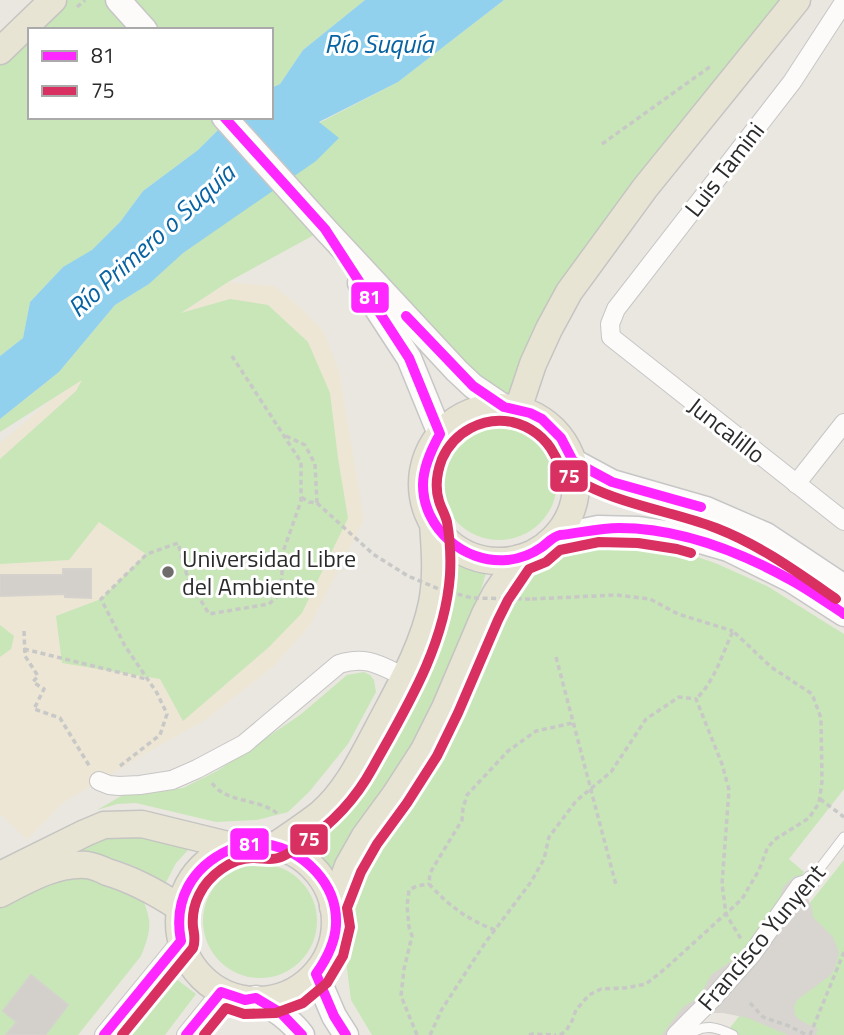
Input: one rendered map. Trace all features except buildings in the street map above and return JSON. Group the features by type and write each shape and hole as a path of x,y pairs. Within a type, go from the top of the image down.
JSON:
{"main road":[{"path":"0,51 53,0"},
{"path":"118,0 143,28"},
{"path":"511,408 569,292 645,188 797,0"},
{"path":"226,119 457,371 473,386 511,408 542,419 561,438 573,461 576,477 571,510 554,537 538,550 520,558 500,561 480,558 462,551 446,539 433,523 422,487 430,450 440,435 462,416 482,409 511,408"},
{"path":"325,229 409,358 440,435"},
{"path":"573,461 612,482 706,509 766,535 844,587"},
{"path":"286,838 320,874 332,898 336,925 330,951 316,974 295,991 273,999 245,1000 221,992 201,977 186,957 181,941 180,908 188,884 203,864 224,850 286,838 321,813 340,793 361,760 424,635 436,566 433,523"},
{"path":"554,537 598,528 639,529 680,535 728,549 791,580 844,614"},
{"path":"333,907 348,866 365,836 396,795 424,750 485,614 520,558"},
{"path":"0,875 104,825 142,824 236,847"},
{"path":"0,894 40,874 64,867 86,865 150,888 180,908"},
{"path":"316,974 345,1035"},
{"path":"256,998 281,1013 302,1035"}],"street":[{"name":"Luis Tamini","path":"611,338 610,324 616,310 792,82 844,2"},
{"name":"Juncalillo","path":"611,338 844,521"},
{"path":"796,484 844,423"},
{"path":"99,781 109,785 140,785 172,779 201,766 244,744 340,664 354,659 370,662 405,677"},
{"name":"Francisco Yunyent","path":"676,1035 752,954 800,886 811,880"},
{"path":"104,1035 181,941"},
{"path":"186,1035 221,992"}],"lane":[{"name":"Francisco Yunyent","path":"811,880 844,838"},
{"name":"Francisco Yunyent","path":"689,1035 702,1027 714,1026 733,1035"}],"path":[{"path":"603,144 712,65"},
{"path":"23,631 25,656 38,676 33,682 44,689 34,709 60,718 99,781 160,735 167,713 157,693 125,646 100,599 147,554 178,544 188,579 209,614 269,604 281,593 283,552 301,501 301,462 232,356"},
{"path":"284,436 305,445 315,464 317,503"},
{"path":"301,497 317,503 373,554 408,576 439,589 472,598 531,599 617,595 650,599 678,614 733,631 771,667 812,694 821,718 822,781 819,803 809,818 774,840 742,899 646,984 601,989 589,995 576,1010 566,1031 558,1035 529,1035"},
{"path":"430,1035 442,1009 531,882 544,859 549,837 576,801 611,772 646,719 680,697 696,699 705,691 733,631"},
{"path":"24,649 148,680"},
{"path":"556,657 616,885"},
{"path":"696,699 722,764 729,790 722,884 726,914 745,947"},
{"path":"429,884 430,873 462,820 467,795 508,751 536,731 573,723"},
{"path":"201,766 220,791 272,808 286,838"},
{"path":"820,799 844,817"},
{"path":"429,884 457,910 475,922 495,930"},
{"path":"417,1035 401,996 412,936 407,906 409,890 429,884"},
{"path":"750,1003 763,1017 808,1035 844,952"}],"shaded area":[{"name":"Universidad Libre del Ambiente","path":"228,282 274,286 323,331 339,371 364,520 310,625 275,665 207,719 64,802 27,840 0,814 0,443 51,400"},
{"path":"796,875 809,883 802,896 808,899 813,917 833,937 839,953 831,975 797,1000 794,1006 795,1015 800,1020 818,1029 816,1035 788,1035 748,1018 714,1013 698,1020 684,1035 662,1035 682,1008 703,990 711,975 751,945 753,937 777,910 783,887"}],"green space":[{"path":"53,0 365,0 303,50 280,84 273,87 273,28 28,28 28,119 229,119 198,150 143,191 120,222 92,251 63,267 30,302 23,338 0,356 0,51"},
{"path":"504,0 797,0 645,188 504,407 325,229 228,282 181,313 230,299 268,305 308,342 330,393 348,518 302,613 269,647 183,721 160,679 62,663 56,616 101,599 146,554 99,522 69,560 0,564 0,459 76,391 82,380 0,432 0,419 59,372 115,305 149,284 319,123 398,82"},
{"path":"499,424 521,429 540,441 552,460 557,482 552,504 540,523 521,535 499,540 477,535 458,523 446,504 441,482 446,460 458,441 477,429"},
{"path":"622,541 667,547 715,563 767,586 844,634 844,789 789,859 804,872 672,1035 372,1035 351,1000 346,961 355,903 373,850 435,756 514,580 561,552 584,545"},
{"path":"454,565 486,573 466,640 390,787 332,873 321,852 313,844 364,775 414,684 438,632"},
{"path":"0,625 14,636 11,649 0,657"},
{"path":"364,672 374,680 376,692 348,744 309,792 288,812 257,820 216,822 136,803 117,804 97,810 123,795 183,788 217,771 300,715 347,675"},
{"path":"116,830 189,849 176,863 164,886 141,870 119,861 96,855 68,854"},
{"path":"844,860 844,1035 724,1035 758,993 746,983"},
{"path":"260,864 282,868 301,880 313,899 317,921 313,943 301,962 282,974 260,978 238,974 219,962 207,943 203,921 207,899 219,880 238,868"},
{"path":"64,877 92,878 141,896 149,926 141,956 78,1035 0,1035 0,906"},
{"path":"167,972 196,994 165,1035 118,1035"}],"water":[{"name":"Río Suquía","path":"365,0 504,0 398,82 319,122 339,138 316,161 183,253 149,284 115,305 59,372 0,419 0,356 23,338 30,302 63,267 92,250 120,222 143,191 198,150 229,119 273,119 273,87 280,84 303,50"}],"transit line":[{"name":"81","path":"226,119 325,229 409,358 440,434 424,472 425,501 438,529 449,540 476,556 507,560 530,554 560,535 619,528 663,532 707,543 749,559 796,583 844,614"},
{"name":"81","path":"406,316 473,386 504,407 530,413 542,419 561,438 573,461 612,482 701,507"},
{"name":"75","path":"122,1035 193,948 195,907 208,881 237,861 278,858 296,849 343,810 372,769 422,676 440,627 447,601 450,555 447,522 438,496 438,475 447,449 471,428 491,421 525,426 547,443 562,470 573,478 619,499 700,522 748,542 836,599"},
{"name":"75","path":"204,1035 226,1008 244,1014 276,1013 303,1003 327,983 343,956 350,927 347,908 361,872 437,756 498,620 529,569 546,562 560,550 599,542 638,543 691,553"},
{"name":"81","path":"104,1035 181,941 180,912 183,899 195,875 229,850 256,843 293,853 316,871 325,883 335,910 336,925 329,951 316,974 334,1016 346,1035"},
{"name":"81","path":"186,1035 221,992 245,1000 256,998 281,1013 302,1035"}],"place":[{"name":"Universidad Libre del Ambiente","path":"168,572"}],"water label":[{"name":"Río Primero o Suquía","path":"151,240"}]}
